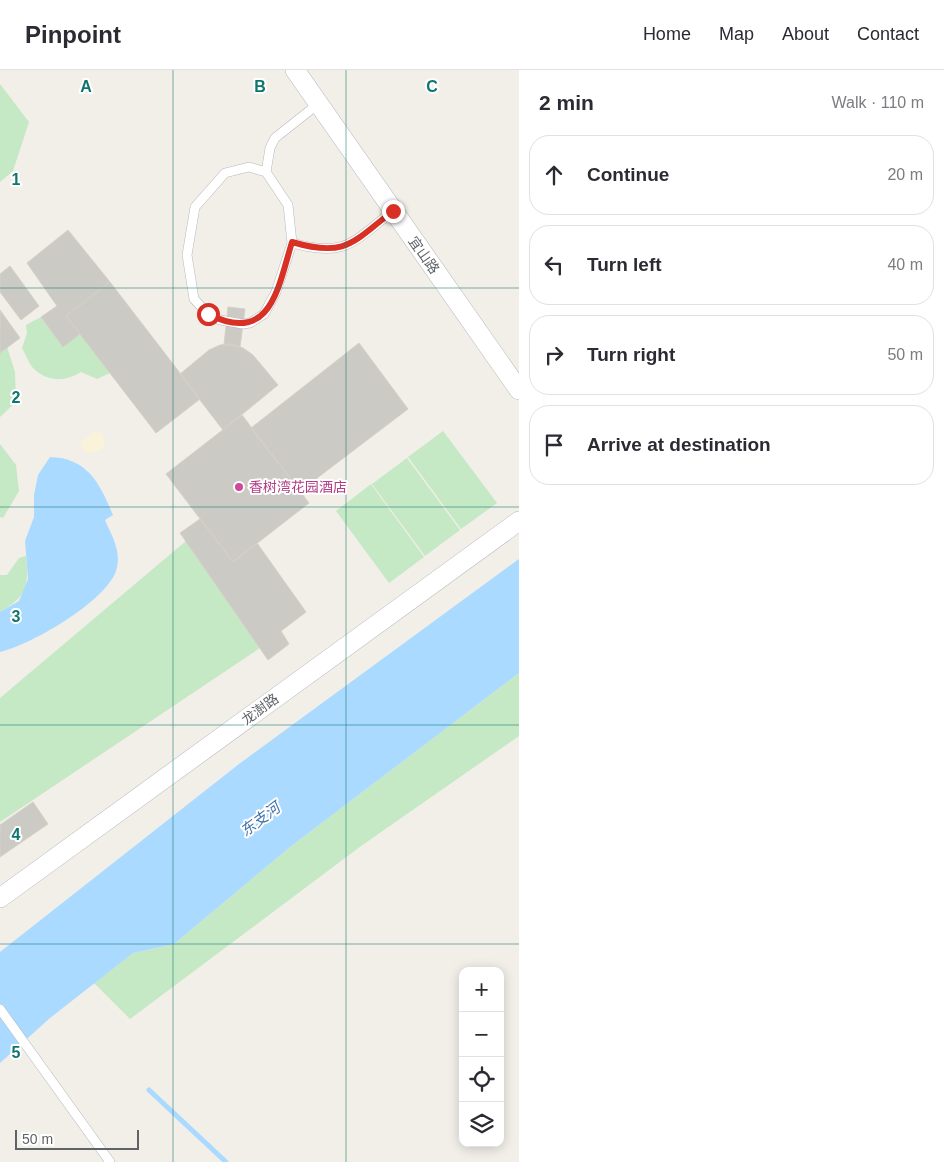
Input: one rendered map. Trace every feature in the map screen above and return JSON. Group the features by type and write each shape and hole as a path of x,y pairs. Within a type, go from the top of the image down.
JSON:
{"street":[{"name":"宜山路","path":"295,70 519,390"},
{"name":"龙澍路","path":"0,898 519,521"}],"lane":[{"path":"266,172 270,148 275,138 318,104"},
{"path":"249,167 266,172 288,205 292,242 276,292 264,314 250,323 243,324 220,320 208,314 194,299 187,255 195,208 225,173 249,167"},
{"path":"292,242 331,249 347,246 393,211"},
{"path":"0,1009 110,1162"}],"green space":[{"path":"0,84 29,122 13,171 0,182"},
{"path":"41,317 63,346 80,334 110,373 97,379 81,372 69,378 57,379 45,376 34,369 22,348 27,333 26,325"},
{"path":"7,347 15,372 16,402 0,417 0,353"},
{"path":"443,431 497,503 461,529 408,457"},
{"path":"0,444 16,465 19,491 3,518 0,517"},
{"path":"407,458 460,530 425,556 372,484"},
{"path":"371,484 424,557 389,583 336,511"},
{"path":"186,541 260,648 0,822 0,698"},
{"path":"26,556 27,576 24,590 16,601 0,612 0,575 7,575 19,558"},
{"path":"519,673 519,736 361,846 130,1019 94,983 133,953 174,944 290,847"}],"sand":[{"path":"95,432 102,434 105,443 102,450 87,453 81,448 81,442"}],"water":[{"path":"50,457 74,462 91,475 97,483 113,515 105,520 117,551 118,564 109,583 98,596 83,608 30,641 0,652 0,612 19,601 28,579 25,541 34,517 34,495 38,475"},
{"name":"东支河","path":"519,559 519,673 290,847 174,944 133,953 50,1018 0,1063 0,952 239,764"}],"building":[{"path":"68,230 110,282 66,316 80,334 63,347 41,317 57,306 27,263"},
{"path":"10,266 39,306 21,320 0,292 0,274"},
{"path":"110,282 200,399 156,433 66,316"},
{"path":"228,307 245,309 240,347 224,345"},
{"path":"0,310 20,338 0,353"},
{"path":"359,343 408,409 300,491 251,428"},
{"path":"231,344 243,348 253,355 278,385 223,430 180,374 209,350 220,345"},
{"path":"242,415 309,503 233,562 166,474"},
{"path":"200,519 233,562 257,543 306,612 281,631 289,644 268,660 180,533"},
{"path":"33,802 48,824 0,857 0,825"}],"waterway":[{"path":"149,1090 226,1162"}],"place":[{"name":"香树湾花园酒店","path":"239,487"}],"route":[{"path":"208,314 226,322 250,323 264,314 276,292 292,242 331,249 347,246 393,211"}]}
